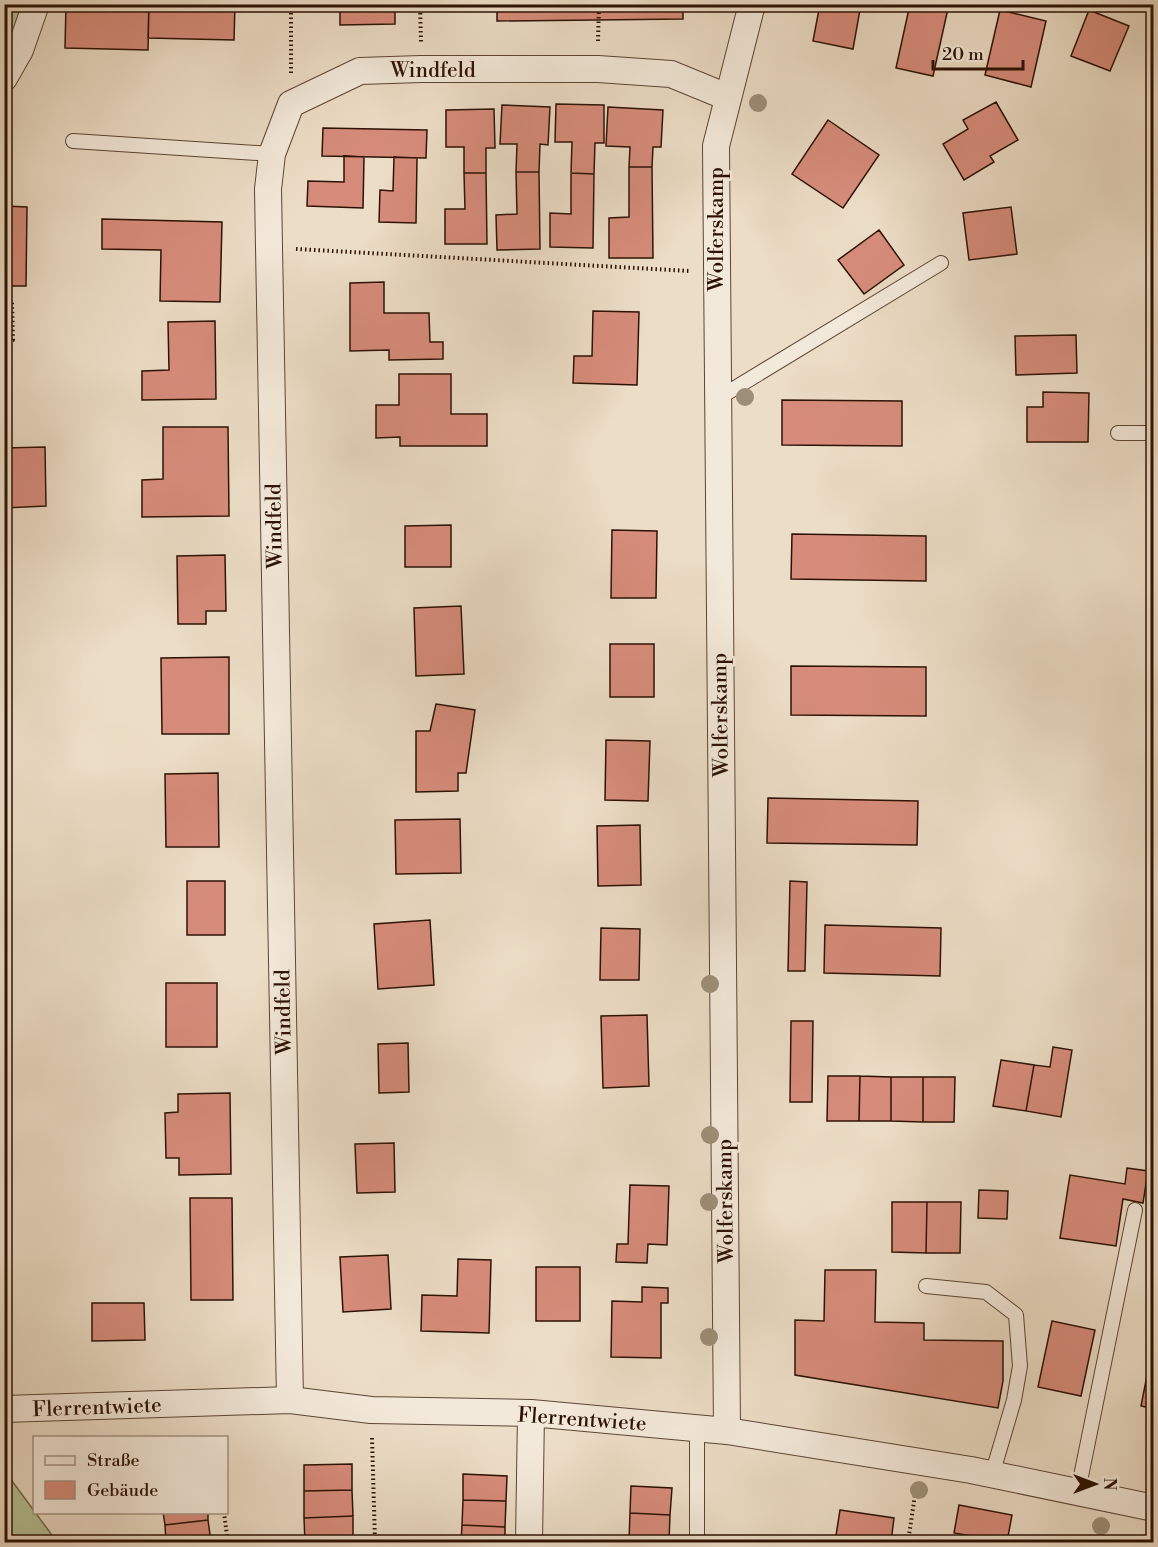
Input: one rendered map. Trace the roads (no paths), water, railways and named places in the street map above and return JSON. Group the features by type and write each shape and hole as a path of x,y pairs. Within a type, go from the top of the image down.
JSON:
{"street":[{"path":"4,78 20,50 36,4"},
{"name":"Wolferskamp","path":"727,1431 716,399 716,146 752,4"},
{"name":"Windfeld","path":"290,1400 268,247 268,189 272,154 291,104 360,70 598,69 671,74 727,97"},
{"name":"Flerrentwiete","path":"4,1410 290,1400 372,1410 531,1413 727,1431 992,1475 1154,1508"},
{"path":"530,1542 531,1413"}],"lane":[{"path":"73,141 272,154"},
{"path":"716,399 941,263"},
{"path":"1118,434 1154,433"},
{"path":"1078,1491 1135,1210"},
{"path":"926,1286 986,1292 1016,1315 1020,1366 1014,1400 992,1475"},
{"path":"697,1428 697,1542"}]}
